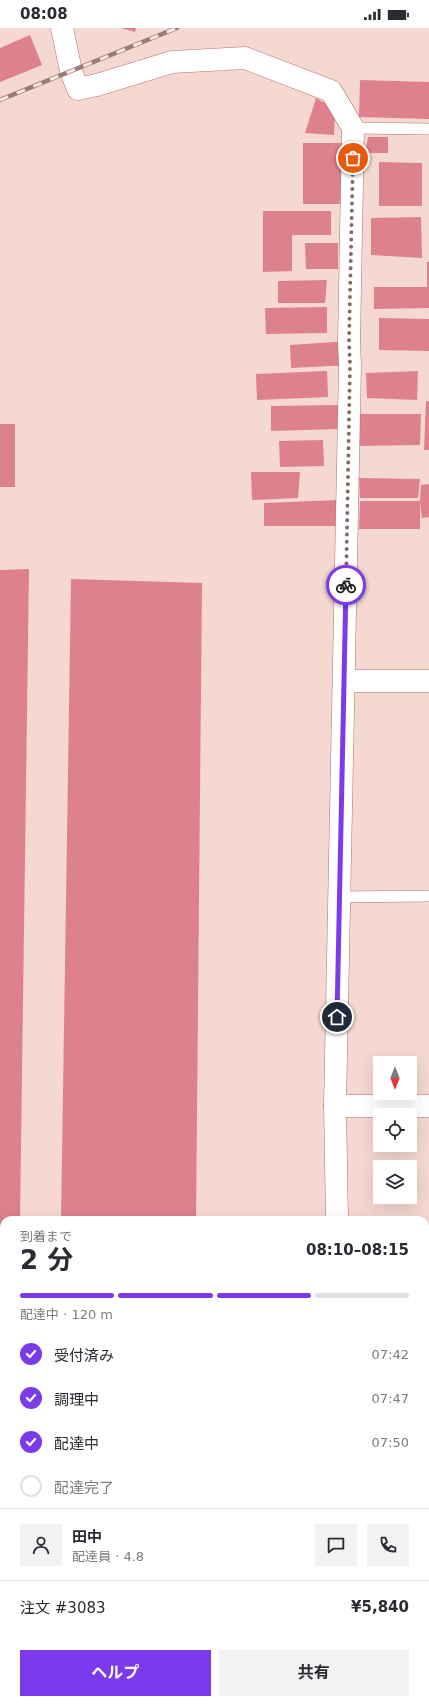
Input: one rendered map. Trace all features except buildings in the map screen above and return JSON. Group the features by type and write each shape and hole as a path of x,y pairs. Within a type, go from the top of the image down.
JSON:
{"street":[{"path":"62,28 71,71 78,89 97,85 172,62 245,58 331,91 353,128 349,341 350,365 335,1106 337,1216"},
{"path":"344,681 429,681"},
{"path":"335,1106 429,1106"}],"lane":[{"path":"353,128 429,129"},
{"path":"339,897 429,896"}],"railway":[{"path":"0,100 177,28"}],"way so far":[{"path":"346,585 353,158"}],"route":[{"path":"337,1017 346,585"}]}
